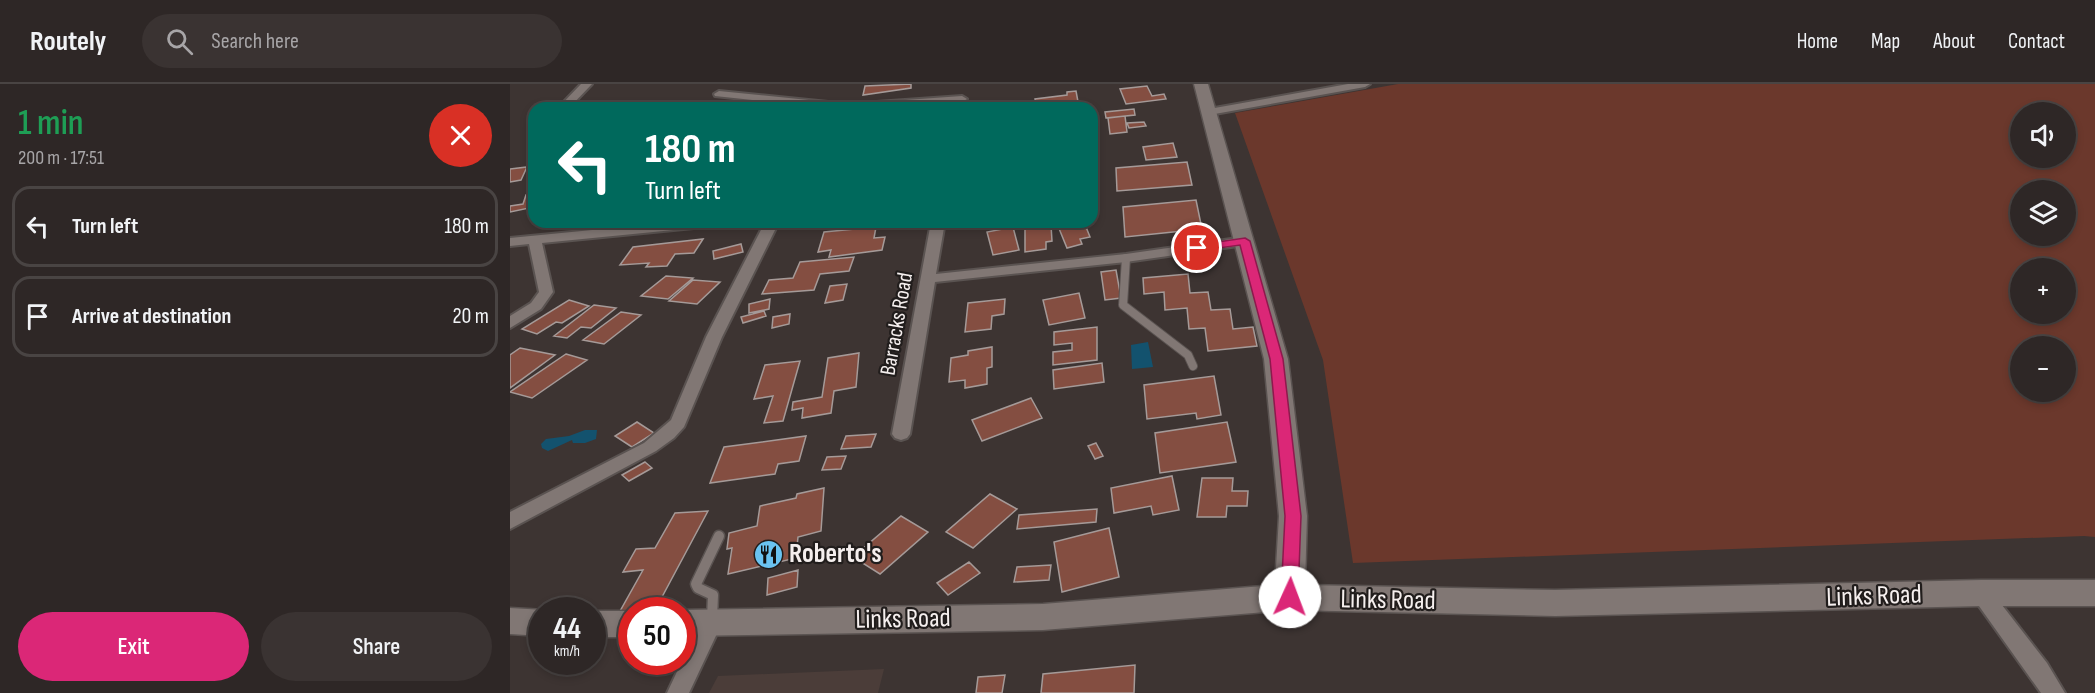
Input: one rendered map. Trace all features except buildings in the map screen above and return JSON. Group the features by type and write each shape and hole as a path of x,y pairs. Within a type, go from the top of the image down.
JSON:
{"main road":[{"path":"1201,84 1276,359 1293,516 1290,597"},
{"name":"Links Road","path":"697,623 1043,617 1290,597 1556,603 1981,593 2095,593"},
{"path":"510,621 528,622"}],"street":[{"path":"569,102 587,84"},
{"path":"961,102 965,84"},
{"path":"1209,112 1365,84"},
{"path":"719,94 798,102"},
{"path":"510,242 654,228"},
{"path":"510,521 650,447 673,429 682,416 714,337 769,228"},
{"name":"Barracks Road","path":"901,434 937,228"},
{"path":"510,323 536,306 546,292 535,240"},
{"path":"927,279 1126,258 1245,241"},
{"path":"1981,593 2054,693"},
{"path":"678,693 697,623"}],"lane":[{"path":"1126,258 1123,305 1188,355 1193,366"},
{"path":"697,623 713,595 698,588 696,584 719,536"}],"shaded area":[{"path":"1398,84 2095,84 2095,537 1353,563 1323,360 1235,113"},
{"path":"884,669 878,693 709,693 718,676"}],"water":[{"path":"1148,342 1153,367 1132,369 1131,345"},
{"path":"585,430 597,430 596,439 585,443 573,443 572,440 548,451 542,448 541,444 546,439 569,436"}],"place":[{"name":"Roberto's","path":"768,554"}],"route":[{"path":"1197,248 1245,241 1276,359 1293,516 1290,597"}]}
